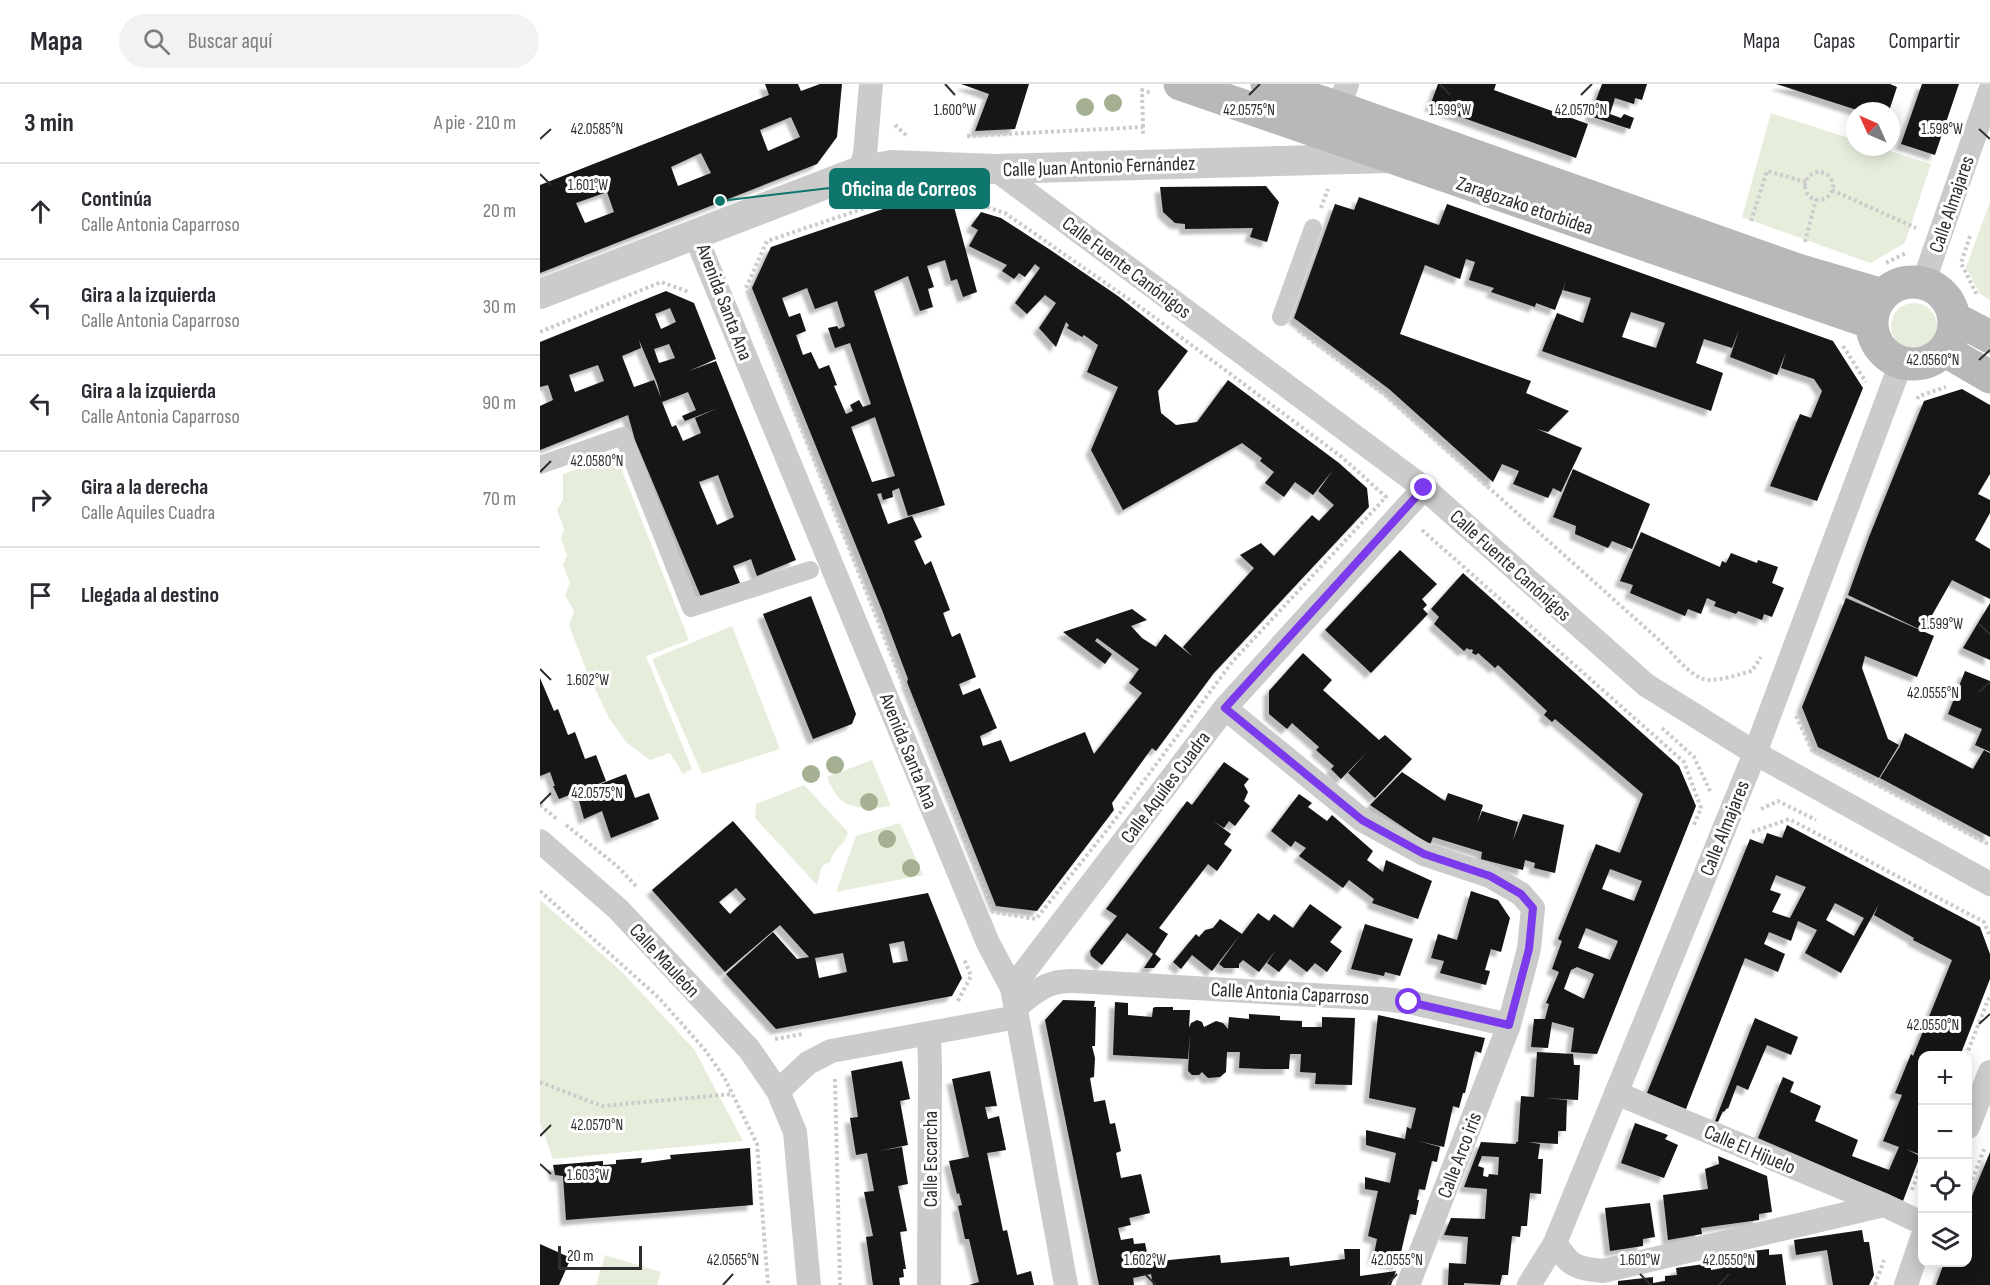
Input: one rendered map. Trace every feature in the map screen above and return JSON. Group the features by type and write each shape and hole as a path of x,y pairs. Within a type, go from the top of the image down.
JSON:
{"main road":[{"name":"Zaragozako etorbidea","path":"1267,84 1343,96 1741,250 1879,295"},
{"name":"Zaragozako etorbidea","path":"1166,89 1392,158 1879,295"},
{"path":"1967,310 1944,350 1932,360 1917,364 1901,363 1889,357 1880,348 1874,336 1879,295 1895,286 1910,282 1936,288 1951,306 1967,310 1990,337"},
{"path":"1944,350 1990,377"}],"street":[{"path":"861,171 865,154 871,84"},
{"name":"Calle Almajares","path":"1925,284 1927,272 1990,91"},
{"name":"Calle Juan Antonio Fernández","path":"540,294 861,171 892,165 995,169 1392,158"},
{"name":"Calle Fuente Canónigos","path":"995,169 1424,488 1646,685 1755,753 1990,884"},
{"path":"1281,317 1313,228"},
{"name":"Avenida Santa Ana","path":"698,232 702,252 983,933 1015,1004 1066,1285"},
{"name":"Calle Almajares","path":"1529,1285 1555,1243 1755,753 1901,363"},
{"path":"540,465 623,436 691,608 810,570"},
{"name":"Calle Aquiles Cuadra","path":"1015,1004 1225,708 1424,488"},
{"path":"1225,708 1362,820 1424,854 1490,876 1521,894 1533,908 1529,949 1509,1025"},
{"name":"Calle Mauleón","path":"540,841 618,909 749,1049 778,1091 795,1132 809,1285"},
{"name":"Calle Antonia Caparroso","path":"1015,1004 1046,984 1068,981 1383,999 1419,1004 1509,1025"},
{"path":"778,1091 808,1063 831,1051 929,1034 1015,1004"},
{"name":"Calle Arco iris","path":"1408,1285 1509,1025"},
{"name":"Calle Escarcha","path":"929,1034 929,1285"},
{"path":"1972,1117 1990,1072"},
{"name":"Calle El Hijuelo","path":"1616,1093 1918,1221"},
{"path":"1555,1243 1566,1260 1579,1268 1603,1271 1884,1205"},
{"path":"1906,1285 1918,1252"}],"path":[{"path":"1143,143 1142,90 1166,89"},
{"path":"886,118 911,139"},
{"path":"957,137 1143,127"},
{"path":"1741,250 1767,171 1806,182"},
{"path":"1815,172 1824,173 1831,178 1832,190 1825,198 1816,199 1809,195 1806,182 1815,172"},
{"path":"1313,228 1332,179"},
{"path":"1832,190 1917,229"},
{"path":"953,196 1005,213 1122,294 1343,458 1386,497 1233,661 1111,825 1036,919 993,912 834,511 746,288 767,241 886,201 953,196"},
{"path":"1804,247 1816,199"},
{"path":"1914,236 1921,218"},
{"path":"1967,310 1961,263 1973,226"},
{"path":"1879,295 1909,252"},
{"path":"540,332 662,282 691,293"},
{"path":"1281,317 1384,394 1659,640 1687,668 1702,679 1722,679 1752,671 1762,656"},
{"path":"1842,344 1871,390"},
{"path":"1914,406 1919,396 1947,387"},
{"path":"1795,714 1812,750 1990,845"},
{"path":"540,805 617,866 639,890"},
{"path":"1746,834 1789,819 1984,922 1990,937"},
{"path":"540,891 659,998 705,1050 724,1077 757,1144 768,1285"},
{"path":"956,1004 971,976 962,954"},
{"path":"1968,1051 1990,995"},
{"path":"770,1034 775,1040 806,1034"},
{"path":"834,1068 840,1285"},
{"path":"540,1082 602,1106 733,1094"},
{"path":"1972,1181 1986,1144"},
{"path":"1910,1195 1918,1175"}],"green space":[{"path":"1771,113 1846,137 1846,156 1900,156 1900,154 1931,164 1905,243 1870,263 1742,217"},
{"path":"1990,202 1990,300 1980,294 1966,267"},
{"path":"1914,303 1930,310 1937,326 1930,342 1914,349 1898,342 1891,326 1898,310"},
{"path":"616,455 689,640 646,656 692,769 683,774 670,753 650,760 627,743 609,718 587,672 569,625 574,611 565,595 570,583 563,565 567,555 561,539 564,529 557,510 563,499 563,474"},
{"path":"732,626 780,749 702,774 652,659"},
{"path":"872,760 891,806 864,808 844,802 835,794 827,777"},
{"path":"804,785 848,832 830,862 822,866 817,885 755,818 756,804"},
{"path":"900,823 923,875 836,892 856,836"},
{"path":"540,900 622,972 694,1049 743,1141 553,1159 540,1123"},
{"path":"605,1255 661,1272 657,1285 596,1285"}],"building":[{"path":"765,84 798,84 801,91 820,84 842,84 837,137 817,164 540,273 540,185 769,95","holes":["791,117 800,137 768,151 760,130","701,153 711,173 678,186 671,167","607,192 614,212 585,223 576,203"]},
{"path":"961,84 1029,84 1015,129 975,131 989,94"},
{"path":"1438,84 1496,84 1494,90 1588,124 1576,158 1430,106"},
{"path":"1602,84 1647,84 1642,100 1635,98 1634,104 1615,98 1610,114 1621,118 1624,114 1634,118 1630,129 1590,116"},
{"path":"1776,84 1890,84 1897,87 1892,102 1846,102 1846,106"},
{"path":"1922,84 1959,84 1935,155 1901,144"},
{"path":"1266,186 1279,202 1267,242 1250,237 1253,228 1185,229 1185,224 1175,223 1163,212 1160,187"},
{"path":"1359,197 1439,225 1447,204 1833,341 1863,388 1817,501 1770,486 1800,414 1811,418 1822,391 1814,379 1781,368 1786,352 1777,375 1730,357 1739,330 1732,348 1704,339 1696,363 1723,373 1711,411 1542,351 1557,313 1583,323 1591,298 1563,290 1566,281 1555,310 1536,303 1535,307 1491,292 1494,288 1469,280 1475,262 1466,259 1460,279 1425,265 1400,334 1531,381 1526,393 1569,411 1548,432 1537,429 1582,448 1561,492 1553,488 1548,498 1513,484 1519,471 1502,464 1493,482 1389,389 1294,318 1335,204 1354,210","holes":["1631,312 1665,323 1656,348 1622,337"]},
{"path":"953,203 977,292 963,297 957,279 951,281 945,260 927,266 934,287 928,289 933,307 920,311 908,276 874,291 945,505 908,516 899,488 892,491 893,497 883,500 881,493 877,494 888,524 912,516 922,537 914,541 925,565 931,561 950,610 943,613 952,637 960,633 976,677 959,684 963,695 980,688 997,728 980,736 983,746 1001,740 1010,762 1085,732 1094,754 1142,693 1129,683 1139,669 1097,638 1095,641 1112,654 1105,664 1063,632 1132,609 1147,620 1131,626 1142,638 1156,647 1165,634 1193,657 1183,647 1254,568 1240,555 1261,543 1274,556 1312,515 1319,521 1334,505 1318,491 1333,470 1313,495 1295,482 1284,497 1265,483 1274,472 1260,461 1262,458 1242,443 1123,510 1091,450 1118,387 1087,372 1098,345 1084,335 1082,337 1067,328 1069,325 1066,322 1056,347 1039,328 1056,303 1045,295 1027,314 1015,303 1040,268 1035,264 1025,277 1019,273 1014,279 1002,271 1007,265 969,246 978,230 971,226 981,212 1001,218 1052,251 1118,296 1188,351 1158,391 1161,413 1176,425 1197,422 1228,380 1339,463 1367,488 1369,507 1214,673 1156,751 1152,748 1112,803 1114,810 1037,911 996,906 907,682 908,679 882,610 752,288 771,247 886,208","holes":["807,288 815,309 837,301 845,326 839,329 837,326 828,328 835,348 850,343 871,404 863,407 859,400 850,405 853,411 846,414 834,386 837,385 829,365 819,369 811,352 803,355 796,335 806,331 800,313 789,317 782,298","875,417 895,476 872,482 851,427"]},
{"path":"666,291 694,303 716,359 689,371 716,361 796,560 757,576 751,559 733,566 740,583 701,597 635,440 628,415 540,450 540,406 553,400 548,385 540,387 540,342","holes":["670,308 676,322 661,329 655,314","639,340 661,398 654,380 634,387 622,356 641,348","669,344 675,358 659,363 654,349","598,365 604,381 575,392 569,375","688,392 696,410 682,416 685,421 718,408 695,418 701,433 683,441 676,425 672,427 662,402","718,475 734,517 717,525 699,482"]},
{"path":"1962,389 1990,405 1990,474 1978,494 1990,500 1990,513 1975,540 1990,549 1990,599 1952,580 1923,631 1848,595 1924,401"},
{"path":"1573,469 1650,504 1632,549 1612,541 1608,548 1575,534 1576,526 1553,517"},
{"path":"1641,532 1720,567 1722,561 1726,563 1731,553 1757,563 1758,560 1778,567 1772,583 1784,588 1772,617 1764,614 1762,620 1738,611 1736,614 1714,606 1716,602 1707,598 1701,614 1688,609 1685,616 1630,593 1633,585 1620,581"},
{"path":"1400,550 1437,584 1422,599 1427,605 1423,609 1428,614 1371,673 1325,630"},
{"path":"1463,573 1679,766 1696,806 1597,1054 1571,1052 1574,1028 1552,1022 1548,1048 1531,1047 1534,1019 1545,1019 1549,1004 1546,1003 1559,972 1552,969 1562,941 1558,939 1596,844 1620,853 1643,794 1555,719 1552,722 1544,715 1547,711 1498,665 1495,668 1478,653 1476,655 1472,653 1471,649 1467,648 1464,651 1434,624 1439,617 1431,609","holes":["1610,869 1642,881 1634,901 1602,889","1586,928 1618,941 1610,960 1578,948","1577,967 1594,974 1584,999 1564,989 1571,970"]},
{"path":"811,596 856,714 852,724 813,739 763,614"},
{"path":"1846,598 1934,636 1917,677 1865,656 1862,668 1888,739 1899,745 1879,778 1818,747 1802,707"},
{"path":"1990,603 1990,660 1963,648"},
{"path":"1303,653 1332,680 1323,690 1379,740 1385,735 1412,759 1375,798 1348,773 1367,752 1341,779 1331,769 1334,766 1316,750 1319,747 1292,723 1287,729 1269,714 1269,691"},
{"path":"1965,671 1990,681 1990,752 1975,745 1982,729 1948,714"},
{"path":"540,678 554,711 558,709 568,735 575,732 585,759 596,755 606,781 559,799 550,772 540,776"},
{"path":"1905,733 1973,769 1984,750 1990,753 1990,837 1880,778 1900,746"},
{"path":"1224,762 1249,779 1244,785 1248,792 1244,801 1250,806 1235,826 1229,821 1224,828 1213,821 1231,834 1224,844 1232,850 1217,871 1208,864 1159,928 1168,934 1155,954 1161,959 1154,968 1144,968 1153,954 1127,933 1102,965 1091,956 1090,951 1117,916 1106,909 1187,801 1192,805"},
{"path":"1402,772 1445,801 1448,793 1483,805 1477,824 1482,811 1518,822 1513,840 1523,814 1564,825 1555,873 1534,868 1535,863 1525,860 1523,870 1481,859 1482,852 1433,837 1430,845 1370,805"},
{"path":"626,774 635,798 649,793 659,819 611,838 602,811 584,819 577,793"},
{"path":"1299,794 1312,803 1308,807 1327,821 1332,815 1373,851 1367,860 1383,872 1386,860 1432,881 1418,919 1372,903 1374,899 1349,880 1343,888 1299,856 1306,848 1295,841 1291,847 1271,831"},
{"path":"733,821 814,914 928,893 962,978 952,996 776,1029 726,974 773,932 797,959 809,957 780,925 725,972 652,890","holes":["736,888 746,899 730,914 719,902","904,941 908,961 893,963 889,944","843,953 847,972 819,978 815,958"]},
{"path":"1787,825 1980,927 1990,954 1990,979 1962,1051 1918,1051 1918,1154 1906,1149 1918,1155 1918,1161 1903,1201 1758,1138 1783,1077 1794,1082 1790,1092 1821,1106 1815,1121 1858,1140 1852,1156 1889,1170 1899,1147 1883,1141 1902,1095 1895,1093 1911,1054 1913,1056 1952,960 1913,940 1914,938 1874,915 1879,904 1841,973 1805,953 1817,930 1798,921 1791,941 1769,932 1764,944 1785,954 1778,972 1745,958 1686,1109 1647,1093 1750,839 1763,844 1767,833 1782,838","holes":["1776,875 1806,887 1790,918 1772,912 1781,894 1770,890","1835,903 1864,918 1854,936 1826,920"]},
{"path":"1471,891 1498,900 1510,918 1501,952 1491,949 1485,970 1490,971 1486,985 1440,973 1444,961 1431,958 1438,934 1457,940"},
{"path":"1310,904 1342,927 1330,942 1342,951 1327,972 1315,963 1307,972 1290,959 1279,972 1267,963 1276,950 1259,972 1243,960 1239,968 1224,968 1219,964 1240,935 1212,971 1192,955 1181,969 1173,962 1196,934 1199,937 1205,930 1213,928 1220,919 1242,934 1258,913 1269,921 1274,914 1293,928"},
{"path":"1365,924 1413,939 1400,976 1385,972 1384,976 1351,969"},
{"path":"1063,1000 1095,1001 1095,1046 1092,1046 1095,1058 1094,1077 1090,1078 1094,1102 1105,1100 1110,1124 1115,1123 1121,1151 1116,1153 1121,1178 1141,1174 1150,1213 1129,1218 1131,1225 1118,1228 1121,1240 1133,1238 1134,1244 1145,1243 1149,1262 1220,1255 1221,1263 1289,1257 1290,1266 1345,1259 1344,1249 1360,1249 1360,1276 1396,1271 1391,1285 1153,1285 1151,1274 1133,1278 1134,1285 1099,1285 1045,1020"},
{"path":"1115,1002 1128,1003 1128,1015 1152,1017 1155,1007 1190,1010 1189,1028 1191,1023 1197,1020 1202,1022 1204,1027 1216,1021 1223,1023 1228,1029 1229,1017 1249,1019 1249,1014 1280,1016 1280,1020 1302,1021 1302,1027 1322,1027 1322,1017 1355,1018 1352,1085 1315,1084 1316,1073 1300,1072 1301,1054 1290,1054 1289,1069 1263,1069 1239,1068 1240,1052 1227,1052 1226,1072 1220,1077 1208,1078 1202,1072 1199,1075 1192,1075 1188,1071 1190,1035 1188,1059 1113,1055"},
{"path":"1378,1015 1485,1038 1481,1053 1475,1051 1459,1108 1453,1106 1444,1147 1418,1141 1440,1147 1437,1162 1432,1161 1425,1190 1419,1189 1416,1215 1410,1214 1398,1265 1373,1259 1377,1239 1368,1236 1378,1191 1365,1189 1365,1177 1390,1183 1396,1153 1366,1145 1366,1130 1405,1139 1407,1127 1411,1129 1416,1108 1369,1098"},
{"path":"1755,1018 1798,1037 1791,1055 1767,1045 1748,1090 1737,1085 1728,1109 1723,1111 1718,1122 1715,1121"},
{"path":"1537,1052 1573,1054 1574,1065 1580,1065 1578,1100 1545,1098 1567,1100 1566,1131 1558,1131 1558,1144 1528,1142 1540,1144 1538,1159 1543,1159 1541,1194 1530,1193 1527,1226 1521,1226 1520,1237 1512,1236 1508,1275 1502,1275 1500,1285 1464,1283 1464,1285 1448,1285 1449,1263 1466,1264 1468,1237 1444,1235 1451,1218 1485,1219 1487,1189 1464,1187 1481,1142 1516,1144 1521,1096 1534,1097","holes":["1482,1156 1499,1157 1498,1175 1483,1176 1484,1168 1478,1166"]},
{"path":"902,1061 910,1099 900,1101 908,1145 879,1151 902,1147 908,1184 898,1186 907,1231 900,1232 906,1269 903,1269 904,1277 899,1278 900,1285 873,1285 866,1237 873,1236 864,1192 874,1191 867,1153 856,1155 850,1118 858,1117 851,1071"},
{"path":"990,1071 997,1106 985,1107 988,1119 999,1116 1006,1150 987,1153 1003,1231 1007,1230 1017,1275 1031,1271 1034,1285 969,1285 979,1282 969,1239 965,1239 958,1206 962,1205 949,1161 969,1157 952,1079"},
{"path":"1635,1123 1668,1135 1665,1139 1678,1145 1664,1178 1621,1163"},
{"path":"750,1148 753,1205 566,1220 563,1176 555,1175 553,1165 603,1161 603,1165 616,1164 616,1160 642,1158 641,1163 671,1159 670,1155"},
{"path":"1990,1152 1990,1285 1936,1285 1943,1267 1972,1267 1972,1196"},
{"path":"1718,1156 1767,1176 1772,1212 1759,1214 1759,1220 1701,1228 1702,1234 1668,1240 1663,1195 1708,1189 1705,1169 1719,1164"},
{"path":"1650,1203 1655,1237 1643,1239 1643,1246 1610,1251 1605,1208"},
{"path":"1862,1230 1864,1242 1869,1242 1874,1275 1869,1285 1833,1285 1827,1250 1796,1255 1794,1240"},
{"path":"540,1244 571,1258 559,1285 540,1285"},
{"path":"1769,1249 1769,1255 1782,1254 1786,1285 1618,1285 1618,1281 1653,1277 1653,1283 1665,1281 1665,1276 1677,1275 1676,1268 1711,1263 1711,1270 1723,1268 1722,1263 1737,1263 1736,1253"}],"place":[{"name":"Oficina de Correos","path":"720,201"}],"route":[{"path":"1409,1002 1509,1025 1529,949 1533,908 1521,894 1490,876 1424,854 1362,820 1225,708 1424,488"}]}
